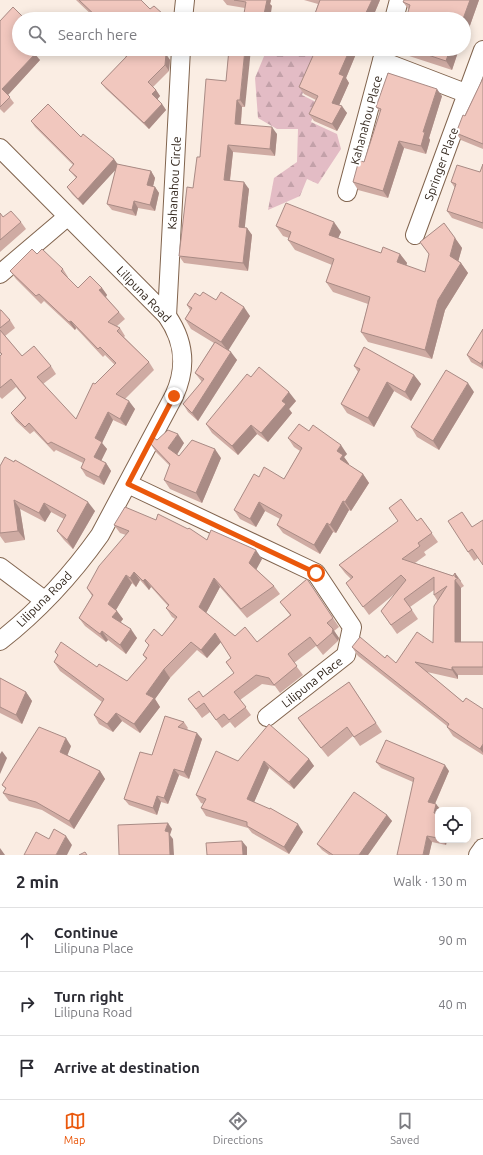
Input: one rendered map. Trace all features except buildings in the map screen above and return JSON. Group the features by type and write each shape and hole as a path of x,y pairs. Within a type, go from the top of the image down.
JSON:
{"street":[{"path":"396,12 399,0"},
{"name":"Springer Place","path":"415,234 483,50"},
{"name":"Kahanahou Circle","path":"167,316 181,56"},
{"name":"Kahanahou Place","path":"347,192 384,56"},
{"path":"386,56 468,94"},
{"name":"Lilipuna Road","path":"0,148 167,316 179,337 184,361 182,374 174,396 112,516 87,554 44,600 0,641"},
{"path":"0,274 67,217"},
{"name":"Lilipuna Place","path":"128,484 316,573 352,627 346,655 267,717"},
{"path":"0,567 44,600"},
{"path":"478,855 483,848"}],"green space":[{"path":"264,56 321,56 346,69 312,70 302,95 318,103 311,122 337,134 341,149 318,184 307,179 300,196 268,210 274,178 297,162 298,129 277,129 258,118 255,78"}],"route":[{"path":"174,396 128,484 316,573"}]}
